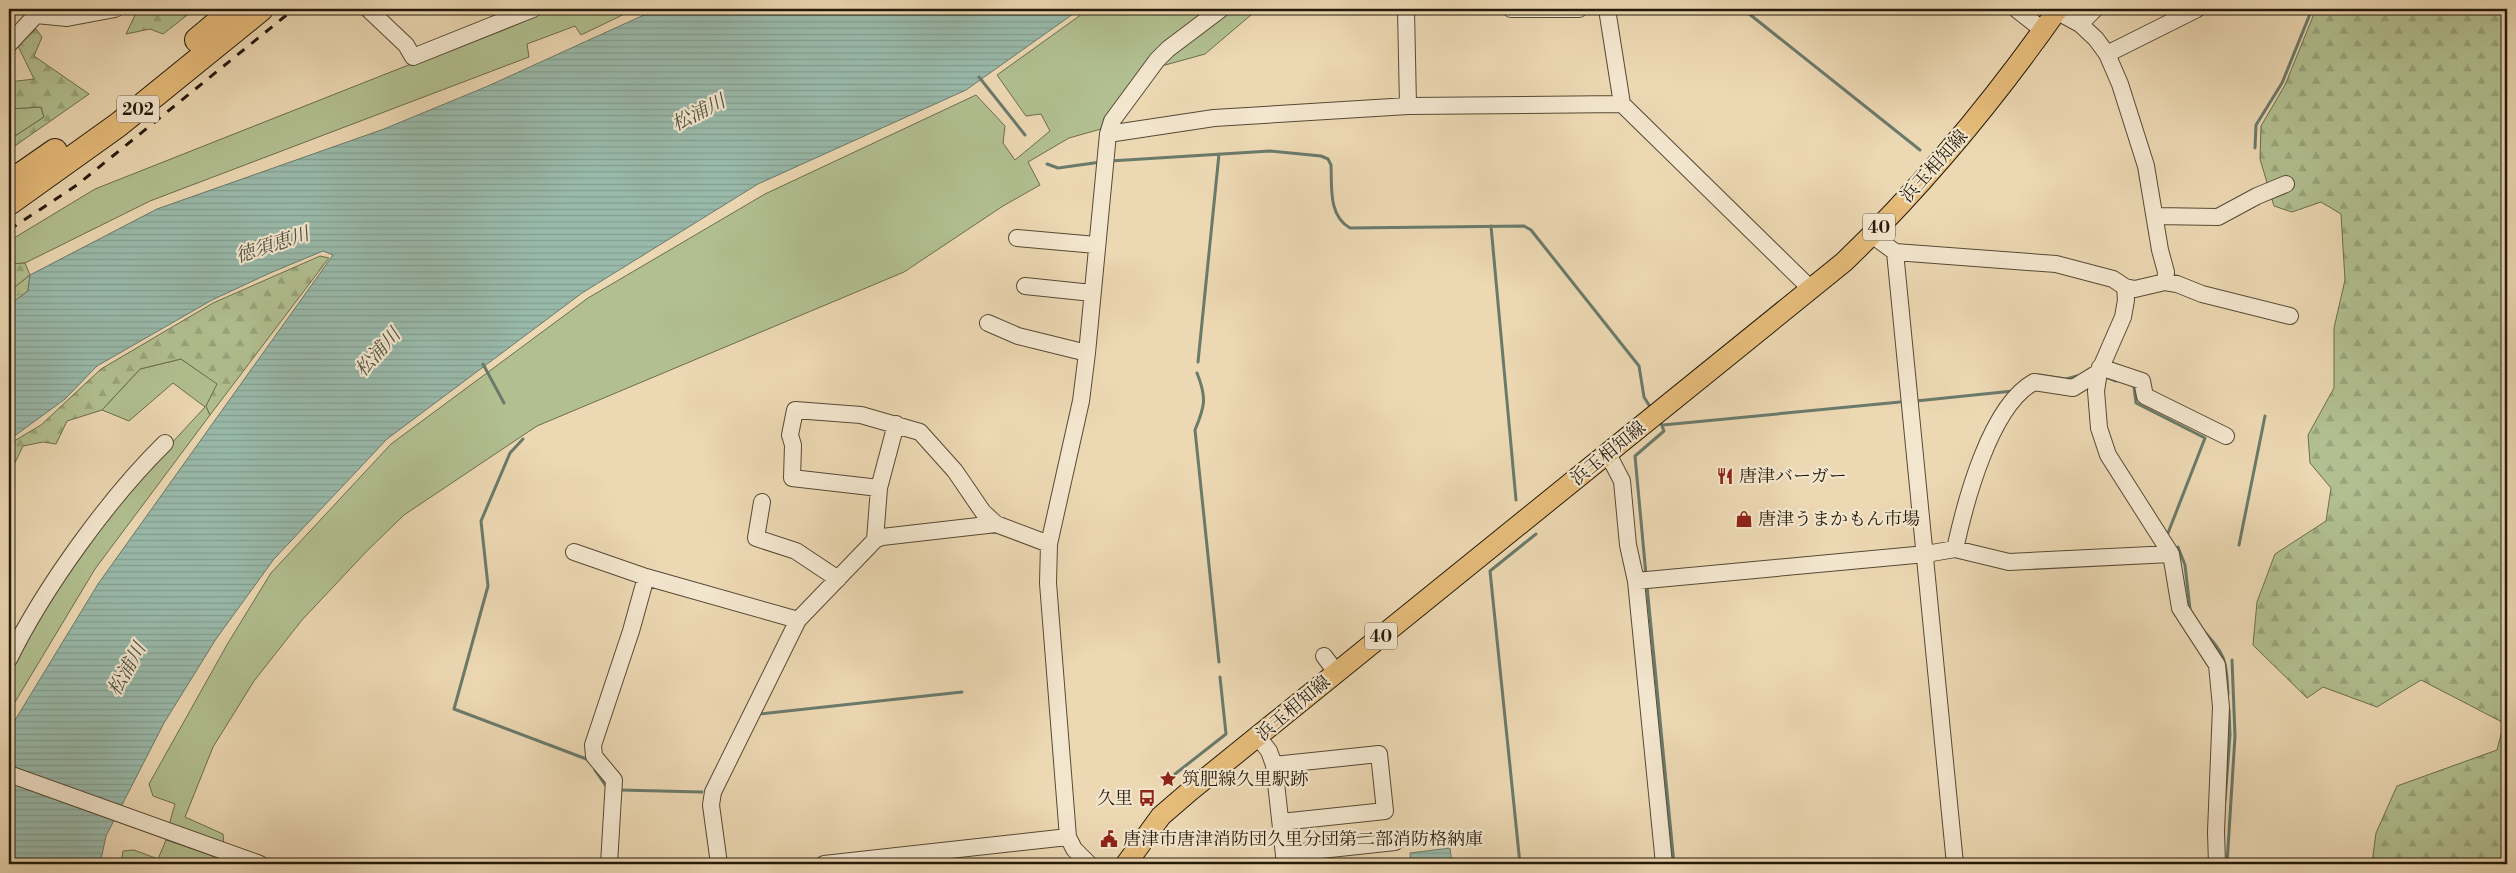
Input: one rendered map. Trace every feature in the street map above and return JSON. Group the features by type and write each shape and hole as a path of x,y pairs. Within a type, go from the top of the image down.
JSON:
{"highway":[{"name":"202","path":"11,193 112,112 234,9"},
{"name":"202","path":"11,193 118,125 261,9"}],"main road":[{"name":"浜玉相知線","path":"1126,864 1161,816 1258,737 1330,664 1608,454 1812,290 1872,235 1972,124 2057,10"}],"street":[{"path":"9,44 36,15 67,18 115,9"},
{"path":"368,9 406,45 413,57 533,9"},
{"path":"1089,864 1074,849 1068,837 1048,583 1049,544 1081,401 1108,134 1112,121 1157,60 1168,49 1221,9"},
{"path":"1406,9 1408,106"},
{"path":"1511,9 1579,9"},
{"path":"1607,9 1622,104 1812,290"},
{"path":"2016,9 2043,30"},
{"path":"2080,24 2095,9"},
{"path":"2107,54 2197,9"},
{"path":"2057,10 2080,24 2096,39 2107,54 2120,84 2146,166 2160,250 2166,272 2165,282"},
{"path":"1108,134 1214,118 1408,106 1622,104"},
{"path":"2155,216 2218,217 2257,196 2286,184"},
{"path":"1872,235 1895,252 2056,264 2113,279 2125,287 2135,289 2165,282 2177,284 2202,294 2290,316"},
{"path":"1017,238 1096,245"},
{"path":"1895,252 1955,864"},
{"path":"1025,286 1092,293"},
{"path":"2125,287 2126,300 2123,317 2100,370 2096,390 2099,428 2108,455 2171,554 2180,608 2217,666 2220,683 2221,744 2216,832 2217,864"},
{"path":"988,323 1018,336 1087,353"},
{"path":"1955,549 1964,514 1998,420 2016,398 2034,382 2073,388 2100,370 2142,381 2145,396 2226,436"},
{"path":"879,488 792,478 793,446 790,435 795,410 861,415 920,432 955,471 983,512 996,524 1049,544"},
{"path":"875,540 879,488 896,424"},
{"path":"9,659 23,630 74,554 138,470 165,444"},
{"path":"1608,454 1622,481 1628,545 1642,580 1664,864"},
{"path":"762,502 756,538 796,551 838,579"},
{"path":"719,864 711,804 713,792 798,620 875,540 882,537 996,524"},
{"path":"1642,580 1926,554 1955,549 2009,562 2171,554"},
{"path":"574,552 646,576 798,620"},
{"path":"609,864 614,780 594,756 593,745 631,632 646,576"},
{"path":"1258,737 1269,751 1274,765 1285,859 1395,842"},
{"path":"1274,765 1379,754 1385,811 1281,822"},
{"path":"9,774 149,826 260,864"},
{"path":"824,864 1068,837"}],"green space":[{"path":"155,9 195,9 163,34 150,29 126,34 136,13"},
{"path":"550,9 635,9 581,35 575,26 527,44 529,57 150,201 25,263 9,264 9,241 95,189"},
{"path":"1089,9 1258,9 1205,54 1158,67 1101,129 1069,138 1028,162 1040,185 1003,206 904,272 537,426 404,515 302,620 254,681 213,747 185,817 223,834 224,846 169,825 175,804 153,796 149,784 228,643 271,573 391,444 588,298 765,194 976,95 1005,126 1003,143 1015,160 1050,131 1041,114 1026,116 997,75"},
{"path":"2316,9 2507,9 2507,864 2372,863 2376,833 2397,786 2497,750 2504,723 2421,680 2377,707 2323,687 2307,698 2253,645 2257,602 2275,554 2326,521 2331,488 2310,463 2308,435 2334,388 2334,328 2345,280 2341,214 2321,202 2292,212 2274,206 2260,159 2261,126 2285,85"},
{"path":"36,29 42,37 34,56 89,94 9,150 9,140 44,117 41,107 9,109 9,82 34,79 18,46"},
{"path":"41,107 44,117 9,140 9,109"},
{"path":"320,256 329,258 210,415 206,406 217,384 181,359 140,369 102,410 67,421 56,444 43,442 23,446 9,475 9,444 41,425 101,369 213,303"},
{"path":"25,263 30,275 15,287 9,286 9,264"},
{"path":"30,275 28,291 9,305 9,286 15,287"},
{"path":"181,359 218,384 206,406 210,415 95,569 9,712 9,667 26,630 76,556 144,473 205,407 173,383 129,421 102,410 140,369"},
{"path":"166,840 240,864 170,862 169,864 121,864 123,851 134,850 158,859"}],"water":[{"path":"657,9 1080,9 966,90 758,184 582,293 387,439 274,559 216,639 164,723 106,836 100,864 9,864 9,730 98,584 333,255 323,251 212,300 97,366 65,399 9,440 9,305 28,291 30,275 157,209 384,129 488,86"},
{"path":"1450,848 1452,864 1411,864 1410,853"}],"waterway":[{"path":"1743,9 1920,150"},
{"path":"2255,148 2256,125 2282,83 2312,9"},
{"path":"979,77 1025,135"},
{"path":"1110,161 1270,151 1321,156 1328,159 1331,165 1333,200 1338,216 1350,228 1524,226 1531,230 1639,366 1644,397 1652,410"},
{"path":"1198,362 1219,154"},
{"path":"1047,164 1058,168 1101,162"},
{"path":"1491,226 1516,500"},
{"path":"483,364 504,403"},
{"path":"1197,373 1204,402 1195,430 1219,662"},
{"path":"2039,375 2066,379 2077,376"},
{"path":"2106,377 2116,381"},
{"path":"2134,387 2136,403 2205,438 2168,533"},
{"path":"1916,401 2013,391"},
{"path":"1663,425 1900,402"},
{"path":"2239,545 2265,416"},
{"path":"1646,575 1635,456 1664,431 1660,421"},
{"path":"523,439 510,453 481,521 488,586 454,709 589,760"},
{"path":"1520,864 1490,571 1536,534"},
{"path":"2178,547 2185,565 2190,609"},
{"path":"1647,586 1674,864"},
{"path":"2202,629 2216,645 2223,658 2228,694"},
{"path":"2227,864 2235,736 2232,660"},
{"path":"1175,774 1226,734 1220,677"},
{"path":"759,714 962,692"},
{"path":"2225,801 2230,735 2229,710"},
{"path":"595,770 606,786"},
{"path":"620,790 702,792"}],"railway":[{"path":"9,230 77,185 294,9"}],"place":[{"name":"唐津バーガー","path":"1725,476"},
{"name":"唐津うまかもん市場","path":"1744,519"},
{"name":"筑肥線久里駅跡","path":"1168,779"},
{"name":"久里","path":"1147,798"},
{"name":"唐津市唐津消防団久里分団第二部消防格納庫","path":"1109,839"}],"water label":[{"name":"松浦川","path":"698,112"},
{"name":"徳須恵川","path":"272,244"},
{"name":"松浦川","path":"377,352"},
{"name":"松浦川","path":"126,669"}]}
